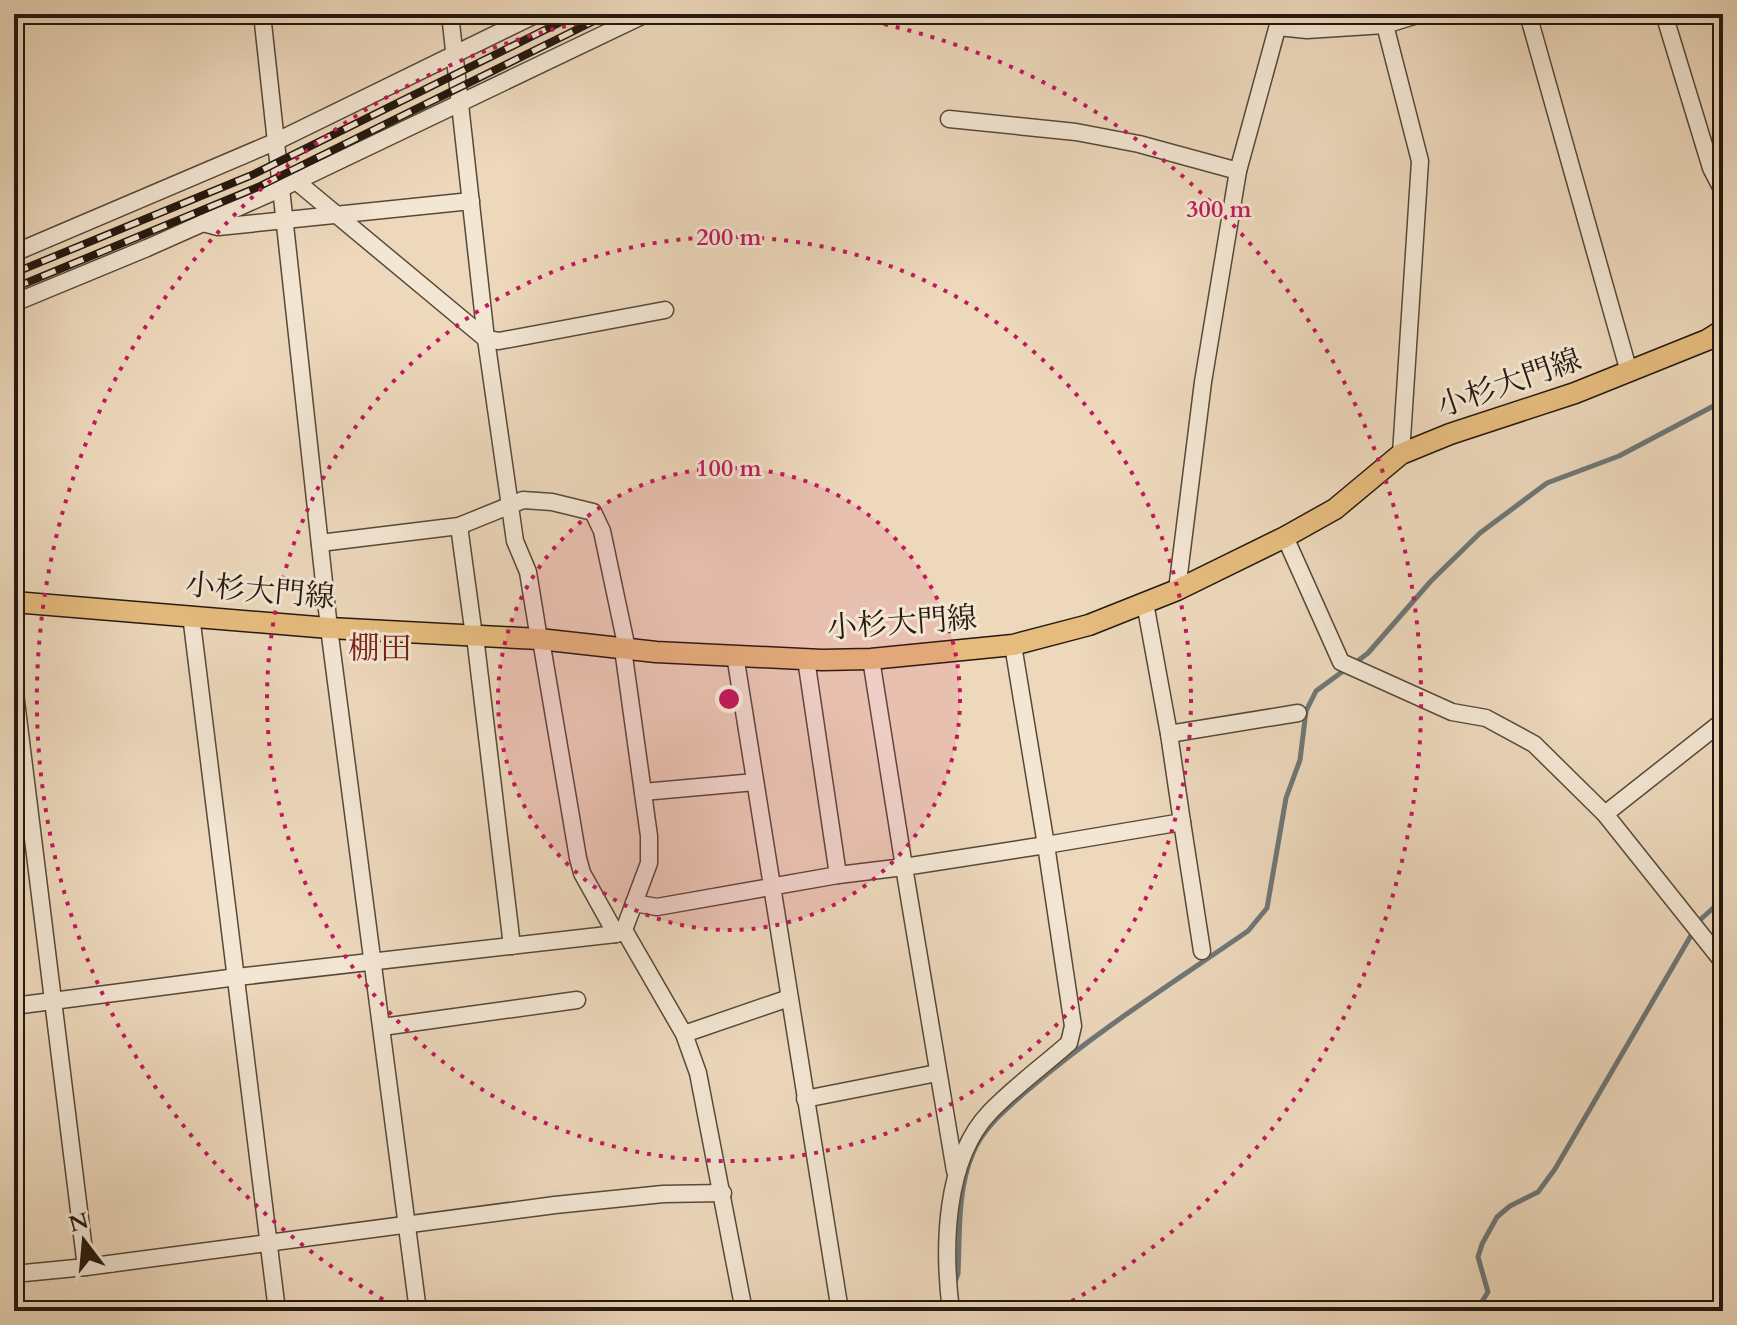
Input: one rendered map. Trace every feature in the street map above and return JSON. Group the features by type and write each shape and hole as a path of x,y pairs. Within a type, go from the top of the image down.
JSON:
{"main road":[{"name":"小杉大門線","path":"14,602 329,628 806,659 871,659 1013,645 1089,625 1145,603 1285,537 1335,509 1401,454 1450,434 1575,393 1707,340 1723,330"}],"street":[{"path":"262,14 277,141 289,184 284,221 329,628 418,1311"},
{"path":"450,14 486,339 515,541 528,572 578,858 582,873 684,1034 698,1073 744,1311"},
{"path":"14,253 277,141 537,14"},
{"path":"14,303 289,184 646,14"},
{"path":"1177,590 1203,382 1238,171 1279,20 1307,30 1385,25 1420,14"},
{"path":"1528,14 1629,372"},
{"path":"1664,14 1711,168 1723,191"},
{"path":"1385,25 1420,161 1401,454"},
{"path":"949,119 1076,132 1139,144 1238,171"},
{"path":"289,184 333,214 486,339 499,341 665,310"},
{"path":"203,223 218,227 471,201"},
{"path":"320,543 459,526 523,500 552,502 593,512 602,531 625,649 649,836 649,863 620,932"},
{"path":"459,526 512,946"},
{"path":"1285,537 1341,662 1452,712 1486,718 1534,744 1605,814 1723,962"},
{"path":"1145,603 1169,734 1202,951"},
{"path":"191,615 277,1311"},
{"path":"955,1174 965,1148 988,1114 1069,1043 1073,1026 1013,645"},
{"path":"735,655 840,1311"},
{"path":"806,659 838,875"},
{"path":"871,659 955,1174 948,1260 951,1311"},
{"path":"14,685 86,1267"},
{"path":"1169,734 1298,713"},
{"path":"1605,814 1723,721"},
{"path":"643,792 755,782"},
{"path":"634,903 657,907 770,886 1182,822"},
{"path":"14,1006 620,932"},
{"path":"684,1034 789,998"},
{"path":"382,1027 577,1000"},
{"path":"805,1099 937,1073"},
{"path":"14,1274 663,1194 723,1193"}],"waterway":[{"path":"1355,663 1368,653 1431,581 1480,533 1547,483 1619,456 1723,401"},
{"path":"954,1284 958,1274 964,1182 977,1144 990,1126 1029,1089 1082,1047 1248,931 1267,908 1286,798 1300,760 1306,711 1316,691 1346,669"},
{"path":"1476,1311 1488,1292 1478,1257 1497,1217 1510,1206 1538,1192 1555,1169 1700,920 1723,899"}],"railway":[{"path":"14,273 252,175 577,14"},
{"path":"14,288 258,187 608,14"}],"district":[{"name":"棚田","path":"380,649"}]}
